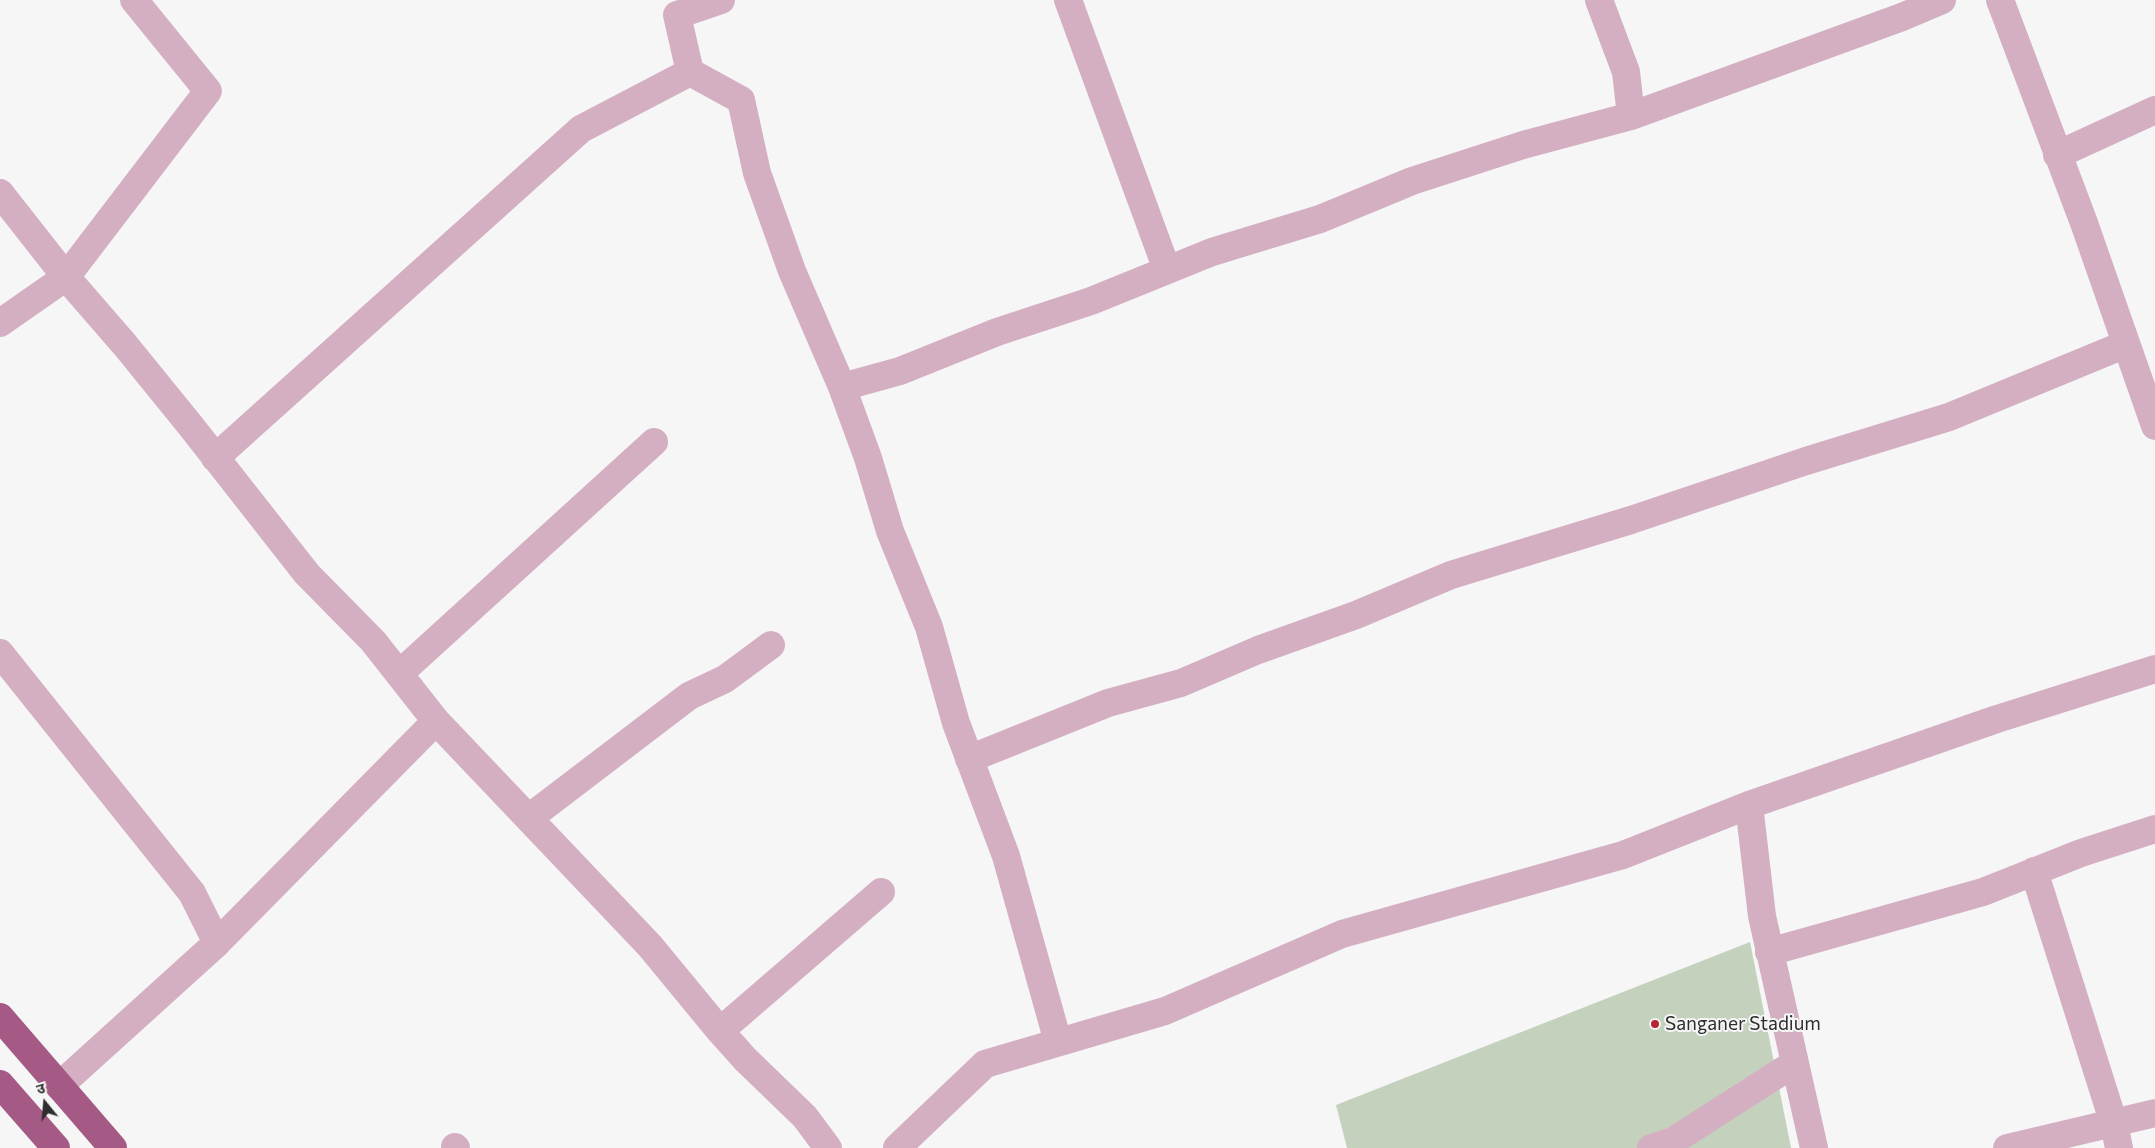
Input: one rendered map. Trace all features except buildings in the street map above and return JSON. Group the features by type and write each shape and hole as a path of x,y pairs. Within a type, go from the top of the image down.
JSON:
{"highway":[{"path":"0,1017 113,1148"},
{"path":"0,1084 56,1148"}],"street":[{"path":"0,323 66,277 208,91 134,0"},
{"path":"721,0 677,14 690,72 741,100 757,173 792,271 842,386 868,458 890,531 929,627 956,723 1006,856 1058,1042"},
{"path":"1068,0 1167,270"},
{"path":"1598,0 1626,72 1631,116"},
{"path":"842,386 900,371 997,332 1091,301 1212,252 1320,219 1412,181 1523,145 1631,116 1902,17 1942,0"},
{"path":"2000,0 2058,155 2155,426"},
{"path":"215,458 581,129 690,72"},
{"path":"2058,155 2155,110"},
{"path":"0,193 66,277 125,344 307,574 373,641 436,721 650,946 745,1059 804,1117 828,1148"},
{"path":"969,759 1108,703 1181,683 1258,650 1356,615 1451,575 1631,520 1806,461 1949,417 2126,344"},
{"path":"398,674 654,442"},
{"path":"528,818 689,696 725,679 772,645"},
{"path":"0,654 192,893 217,943"},
{"path":"897,1148 985,1064 1165,1011 1342,934 1623,854 1749,805 1996,719 2155,669"},
{"path":"59,1086 217,943 436,721"},
{"path":"1749,805 1762,916 1814,1148"},
{"path":"1769,952 1983,892 2081,853 2155,829"},
{"path":"2034,872 2116,1136"},
{"path":"720,1030 881,892"},
{"path":"1651,1148 1673,1141 1795,1063"},
{"path":"2007,1148 2116,1136 2155,1113"}],"green space":[{"name":"Sanganer Stadium","path":"1750,942 1791,1148 1347,1148 1336,1105"}],"place":[{"name":"Sanganer Stadium","path":"1655,1024"}]}
